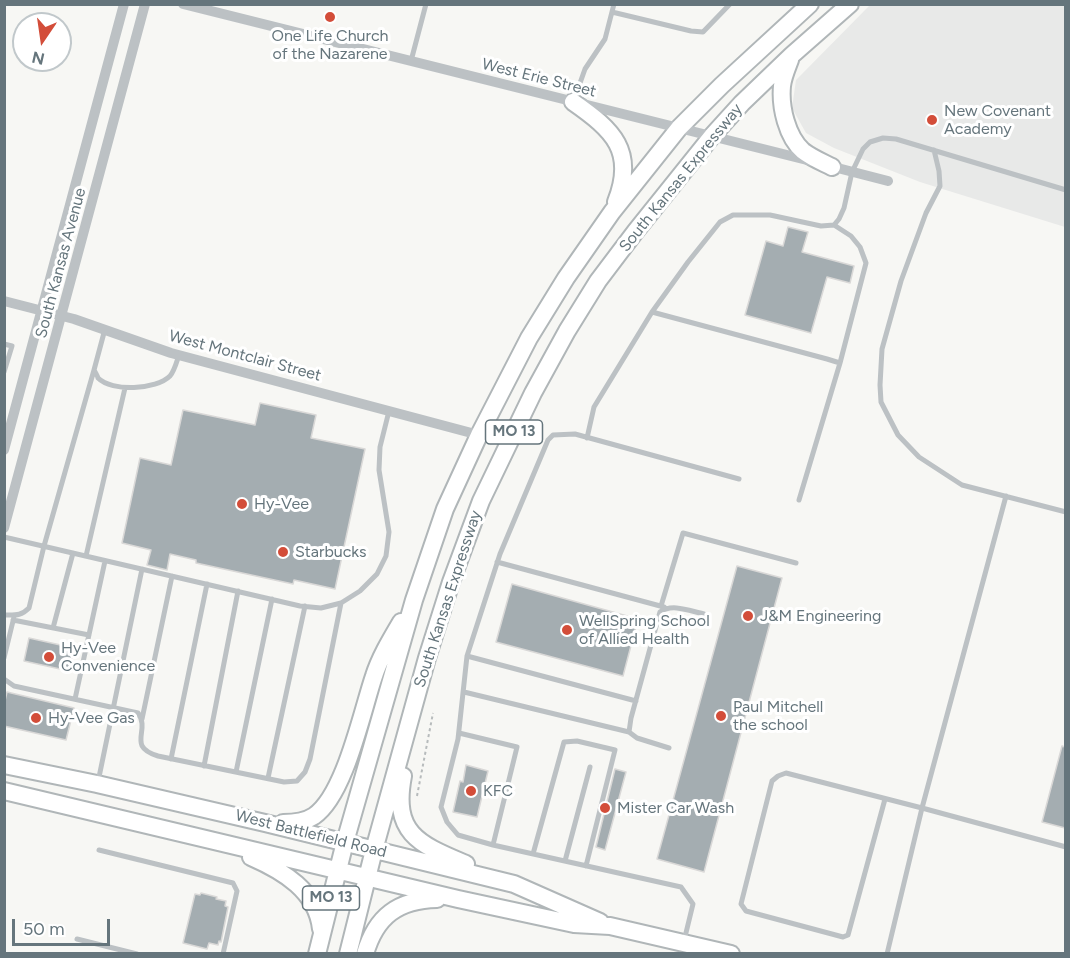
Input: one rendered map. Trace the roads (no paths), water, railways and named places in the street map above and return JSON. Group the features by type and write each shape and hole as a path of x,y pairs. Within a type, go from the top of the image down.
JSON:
{"main road":[{"name":"South Kansas Expressway","path":"317,954 345,842 414,600 445,509 478,435 535,328 566,278 612,212 679,128 810,4"},
{"name":"South Kansas Expressway","path":"348,954 427,658 451,582 481,501 533,393 598,281 712,136 742,103 850,4"},
{"path":"792,56 782,86 782,104 787,124 796,144 802,150 817,161 832,167"},
{"path":"573,102 601,123 619,147 623,174 612,212"},
{"path":"266,823 307,820 316,814 329,799 349,758 379,663 414,600"},
{"path":"427,658 402,782 400,806 405,824 425,845 514,884"},
{"name":"West Battlefield Road","path":"4,765 266,823 514,884 610,926"},
{"name":"West Battlefield Road","path":"4,791 458,899 574,924 610,926 731,954"},
{"path":"185,834 248,856 289,878 312,900 319,915 322,932"},
{"path":"365,954 379,924 400,906 409,902 433,899 458,899"}],"street":[{"name":"South Kansas Avenue","path":"4,450 124,4"},
{"name":"South Kansas Avenue","path":"4,528 145,4"},
{"name":"West Erie Street","path":"186,5 888,181"},
{"name":"West Montclair Street","path":"4,301 62,315 179,355 478,435"}],"lane":[{"path":"411,61 426,4"},
{"path":"573,102 585,69 605,39 614,4"},
{"path":"612,12 704,32 730,4"},
{"path":"834,225 844,208 852,172 863,149 870,142 884,138 896,139 1065,190"},
{"path":"934,150 940,186 926,213 901,281 882,349 881,402 898,435 920,457 962,485 1065,512"},
{"path":"587,438 594,407 652,312 720,222 733,215 770,215 821,226 834,225 851,237 860,247 866,263 840,363 799,500"},
{"path":"652,312 840,363"},
{"path":"4,658 14,618 29,608 44,546 105,329"},
{"path":"4,344 12,346 4,372"},
{"path":"94,370 98,378 105,382 124,388 145,387 158,384 171,376 179,355"},
{"path":"86,556 124,388"},
{"path":"4,537 305,606 321,608 341,603 360,591 377,574 386,556 388,532 379,470 380,447 389,411"},
{"path":"684,942 693,904 681,887 458,835 447,822 441,807 459,733 467,656 497,562 548,440 553,435 575,434 739,479"},
{"path":"887,954 922,808 1006,496"},
{"path":"629,732 683,532 796,562"},
{"path":"53,628 73,553"},
{"path":"75,699 105,561"},
{"path":"497,562 663,607 704,614"},
{"path":"97,784 142,569"},
{"path":"172,576 142,719 141,745 146,753 284,782 297,780 305,772 310,759 341,603"},
{"path":"171,759 207,584"},
{"path":"204,766 238,591"},
{"path":"236,772 272,599"},
{"path":"268,778 305,606"},
{"path":"4,615 89,635"},
{"path":"467,656 636,701"},
{"path":"4,679 14,686 138,713 142,719"},
{"path":"464,692 629,732 637,738 669,748"},
{"path":"459,733 518,747 493,844"},
{"path":"533,854 564,742 577,741 615,750 586,866"},
{"path":"565,861 590,767"},
{"path":"885,799 848,935 843,937 746,911 741,904 772,781 786,773 922,808 1065,847"},
{"path":"99,850 233,883 237,891 222,954"},
{"path":"77,939 137,954"}],"place":[{"name":"One Life Church of the Nazarene","path":"330,17"},
{"name":"New Covenant Academy","path":"932,120"},
{"name":"Hy-Vee","path":"242,504"},
{"name":"Starbucks","path":"283,552"},
{"name":"J&M Engineering","path":"748,616"},
{"name":"WellSpring School of Allied Health","path":"567,630"},
{"name":"Hy-Vee Convenience","path":"49,657"},
{"name":"Paul Mitchell the school","path":"721,716"},
{"name":"Hy-Vee Gas","path":"36,718"},
{"name":"KFC","path":"471,791"},
{"name":"Mister Car Wash","path":"605,808"}]}
